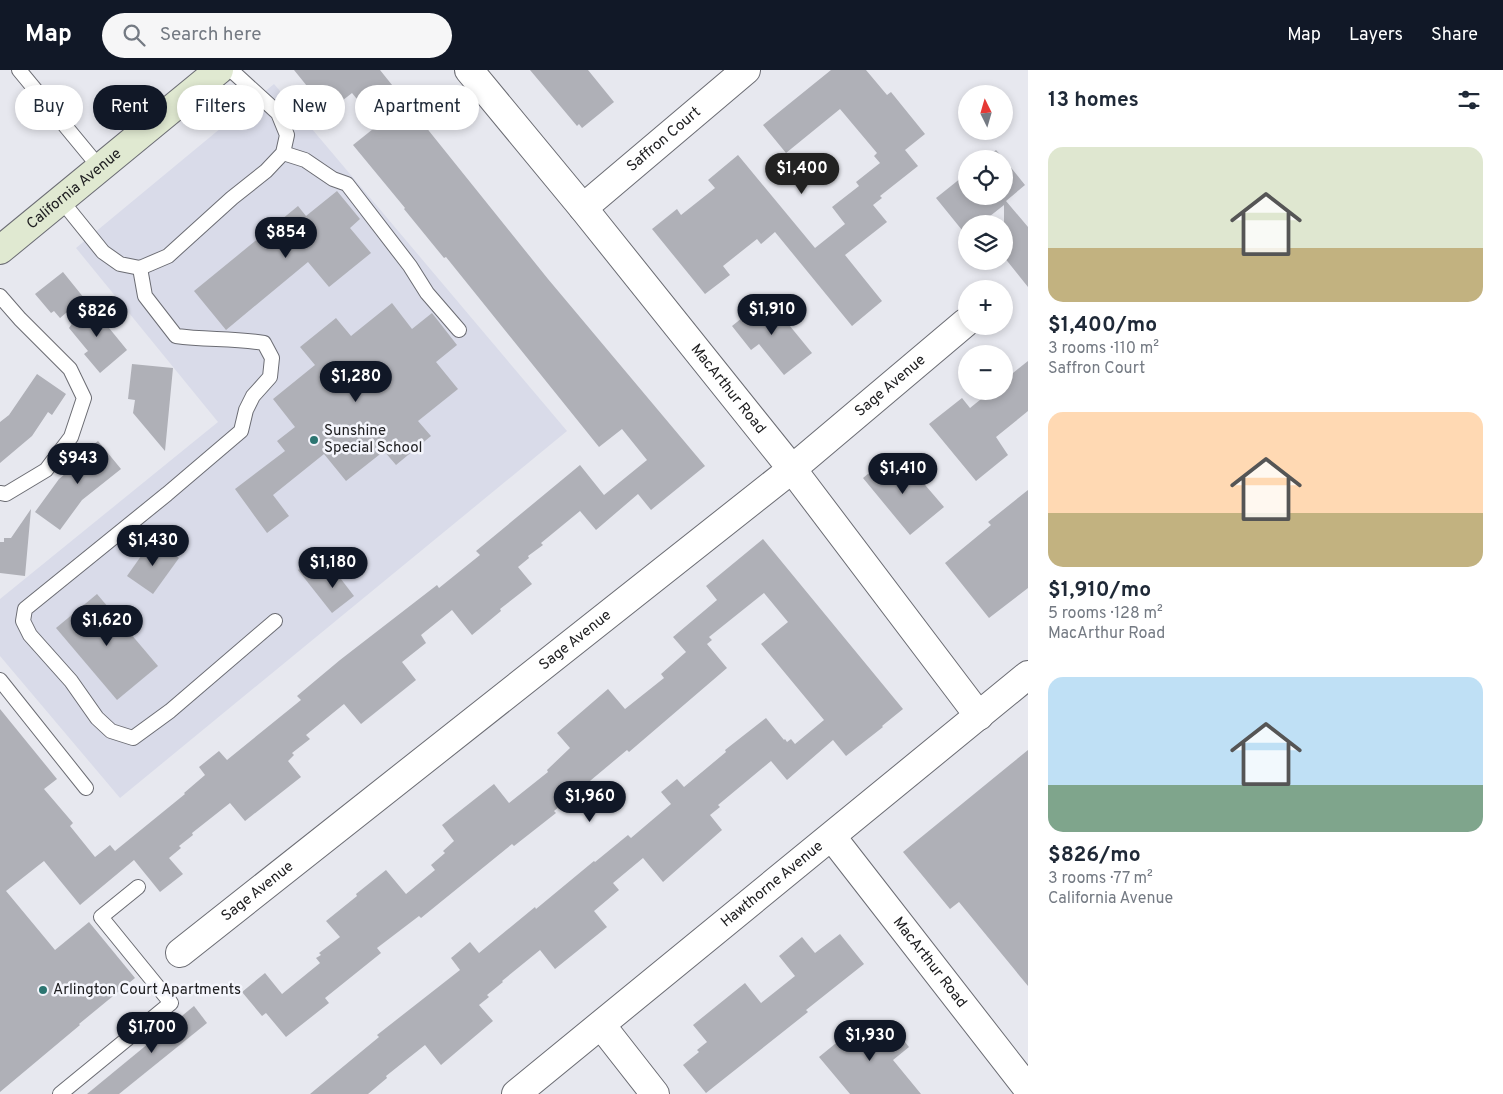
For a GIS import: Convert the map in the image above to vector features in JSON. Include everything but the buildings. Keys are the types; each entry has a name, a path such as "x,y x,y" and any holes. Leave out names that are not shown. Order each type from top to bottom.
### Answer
{"main road":[{"name":"California Avenue","path":"0,250 219,70"}],"street":[{"name":"MacArthur Road","path":"469,70 583,208 792,469 979,716"},
{"name":"Saffron Court","path":"583,208 746,70"},
{"name":"Sage Avenue","path":"180,953 792,469 958,329"},
{"name":"Hawthorne Avenue","path":"516,1094 1028,675"},
{"name":"MacArthur Road","path":"832,837 1028,1088"},
{"path":"601,1024 655,1094"}],"lane":[{"path":"20,70 100,168"},
{"path":"61,200 103,252 120,264 140,268 168,256 232,198 266,171 283,153 287,135 278,113 231,70"},
{"path":"283,153 304,160 346,184 410,266 427,293 458,330"},
{"path":"140,268 145,296 176,336 201,340 244,340 264,344 272,358 270,377 252,396 241,430 168,494 25,609 23,621 30,635 71,681 96,718 111,731 133,738 170,711 275,621"},
{"path":"0,296 70,369 84,398 71,437 46,470 6,494 0,493"},
{"path":"0,680 86,788"},
{"path":"60,1094 171,1003 101,917 138,887"}],"shaded area":[{"path":"275,85 274,130 313,130 567,431 120,798 0,656 0,599 218,422 76,248 218,130 264,130 264,92"}],"place":[{"name":"Sunshine Special School","path":"314,440"},
{"name":"Arlington Court Apartments","path":"43,990"}]}
